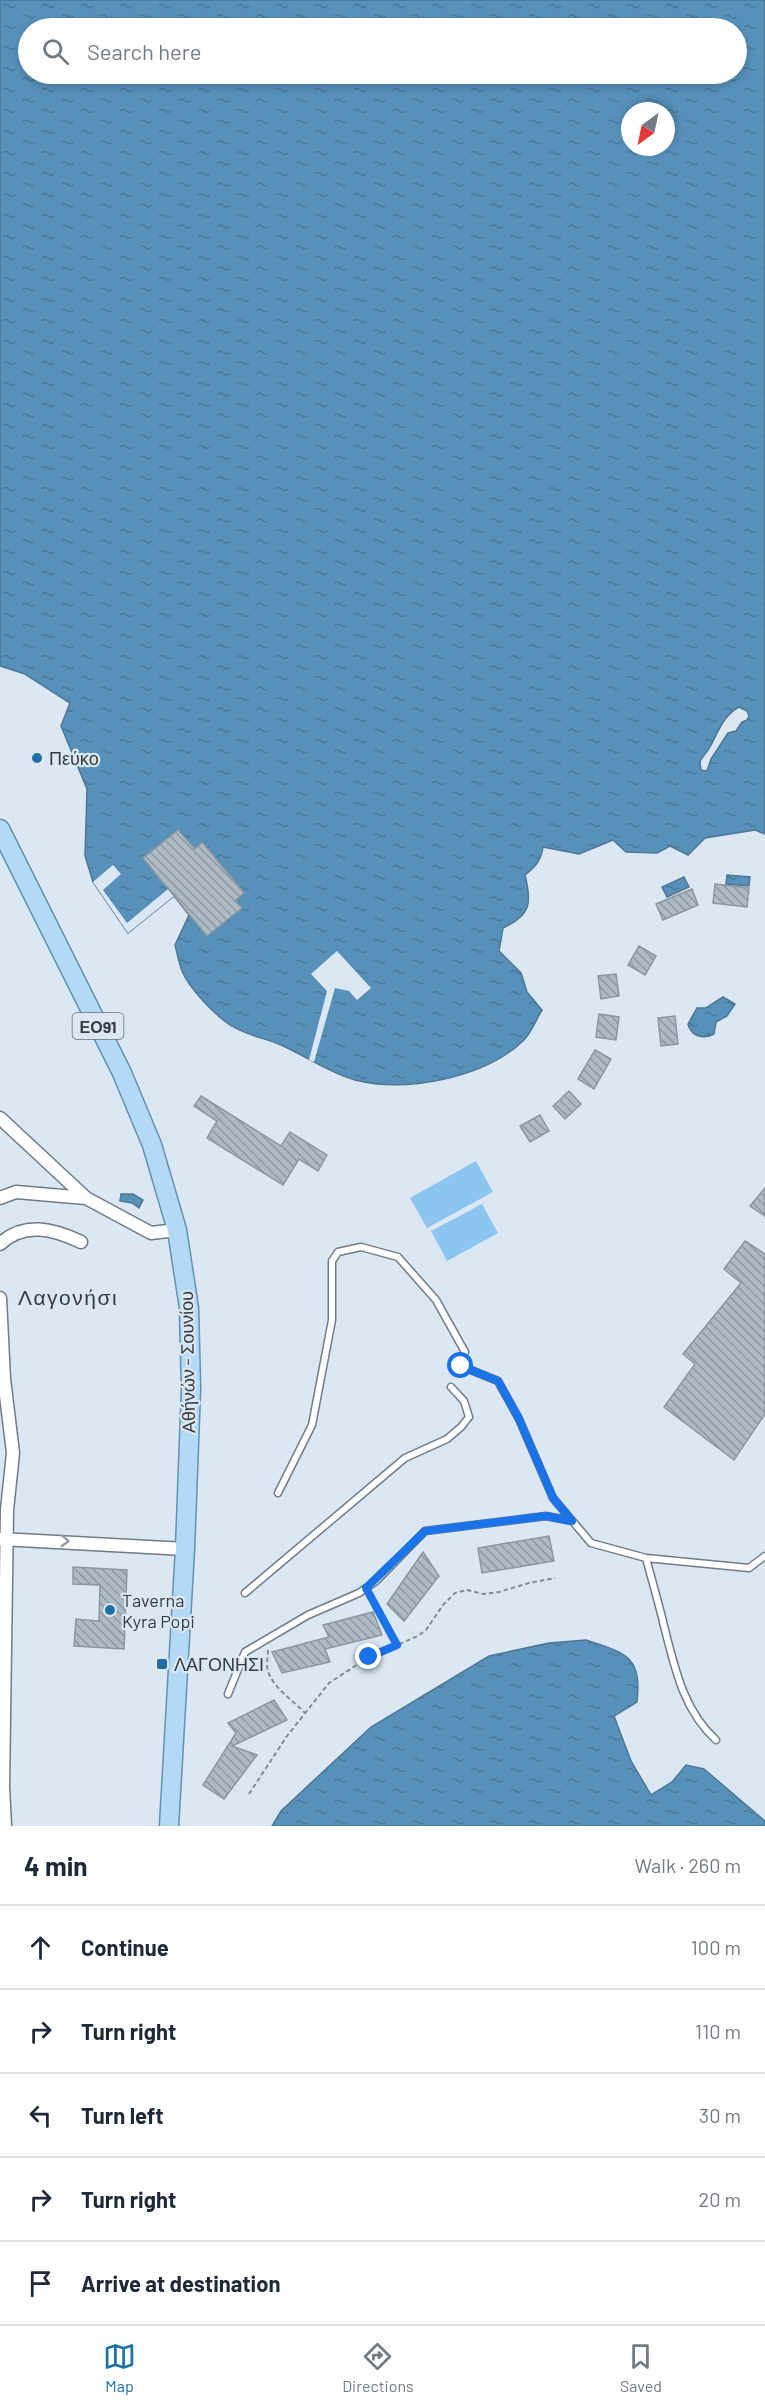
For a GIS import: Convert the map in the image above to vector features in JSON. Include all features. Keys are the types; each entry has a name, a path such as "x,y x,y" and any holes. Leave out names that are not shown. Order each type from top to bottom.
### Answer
{"main road":[{"name":"Αθήνών - Σουνίου","path":"0,829 122,1072 152,1145 177,1230 189,1308 191,1389 185,1549 169,1826"}],"street":[{"path":"0,1118 86,1198 152,1233 177,1230"},
{"path":"0,1198 16,1192 86,1198"},
{"path":"0,1244 6,1238 26,1229 45,1229 81,1242"},
{"path":"0,1298 4,1379 13,1453 3,1539 2,1787 5,1826"},
{"path":"3,1539 185,1549"}],"lane":[{"path":"278,1493 312,1425 332,1320 332,1261 338,1252 361,1247 398,1257 436,1300 465,1352"},
{"path":"461,1366 498,1381 519,1419 553,1498 591,1543 646,1558 749,1568 765,1556"},
{"path":"245,1593 405,1458 447,1439 461,1428 469,1417 464,1401 451,1387"},
{"path":"228,1694 245,1652 308,1615 359,1593 425,1531 546,1516 572,1521"},
{"path":"646,1558 679,1684 689,1706 707,1732 716,1740"}],"path":[{"path":"249,1794 287,1736 329,1683 369,1657 418,1636 426,1630 443,1605 455,1593 467,1590 483,1594 499,1592 555,1578"},
{"path":"366,1588 397,1645"},
{"path":"263,1640 268,1647 269,1674 280,1690 305,1713"}],"shaded area":[{"path":"476,1161 493,1192 427,1228 410,1198"},
{"path":"482,1204 498,1233 447,1261 431,1231"}],"water":[{"path":"0,0 765,0 765,834 755,830 705,838 688,855 670,846 657,853 626,852 613,840 579,854 543,847 537,863 525,875 528,893 527,907 519,918 503,928 499,951 521,973 527,992 542,1010 526,1038 507,1054 466,1073 420,1083 375,1084 336,1073 281,1045 249,1034 224,1021 210,1008 190,985 181,968 175,945 189,915 174,896 128,933 93,882 85,856 87,789 61,726 70,703 25,674 0,666","holes":["739,707 747,711 749,716 747,720 742,722 736,731 728,733 711,759 707,771 701,770 700,761 729,714"]},
{"path":"727,875 750,877 749,886 726,884"},
{"path":"684,877 689,887 667,897 662,887"},
{"path":"723,997 735,1004 727,1016 716,1022 714,1034 706,1037 695,1034 688,1024 697,1008 706,1008"},
{"path":"121,1194 133,1194 143,1200 139,1208 132,1203 120,1201"},
{"path":"586,1640 621,1653 634,1666 638,1687 637,1702 614,1716 631,1761 651,1795 672,1782 686,1765 704,1769 765,1821 765,1826 272,1826 281,1811 371,1727 489,1656 549,1643"}],"pier":[{"path":"113,865 121,874 103,890 127,923 168,889 174,896 128,933 93,882"},
{"path":"337,951 371,988 357,1000 349,991 335,988 314,1062 309,1060 327,991 311,974"}],"building":[{"path":"178,830 195,849 202,842 244,893 235,901 242,908 207,936 143,858"},
{"path":"715,884 749,888 747,907 713,903"},
{"path":"692,889 698,905 663,920 656,904"},
{"path":"639,946 656,956 645,975 628,965"},
{"path":"616,974 619,996 601,999 598,976"},
{"path":"599,1014 619,1017 616,1040 596,1037"},
{"path":"675,1016 678,1044 661,1046 658,1018"},
{"path":"595,1050 611,1059 594,1089 578,1079"},
{"path":"569,1091 581,1104 565,1119 553,1106"},
{"path":"201,1096 281,1146 290,1132 327,1155 318,1171 299,1159 283,1185 207,1138 217,1121 194,1106"},
{"path":"540,1115 549,1131 530,1142 520,1126"},
{"path":"765,1188 765,1216 750,1206"},
{"path":"745,1241 765,1254 765,1414 734,1460 664,1407 695,1364 683,1354 741,1283 724,1269"},
{"path":"549,1536 554,1561 482,1573 478,1548"},
{"path":"423,1552 439,1576 404,1621 387,1604"},
{"path":"73,1567 127,1570 124,1649 74,1646 76,1619 99,1621 100,1585 73,1584"},
{"path":"373,1612 382,1635 325,1649 330,1662 282,1673 272,1652 329,1637 323,1625"},
{"path":"274,1700 287,1720 232,1746 257,1755 224,1799 203,1785 236,1733 228,1723"}],"place":[{"name":"Πεύκο","path":"37,758"},
{"name":"Taverna Kyra Popi","path":"110,1610"},
{"name":"ΛΑΓΟΝΗΣΙ","path":"162,1664"}],"district":[{"name":"Λαγονήσι","path":"68,1296"}],"route":[{"path":"369,1657 397,1645 366,1588 376,1581 425,1531 546,1516 572,1521 553,1498 519,1419 498,1381 461,1366"}]}
